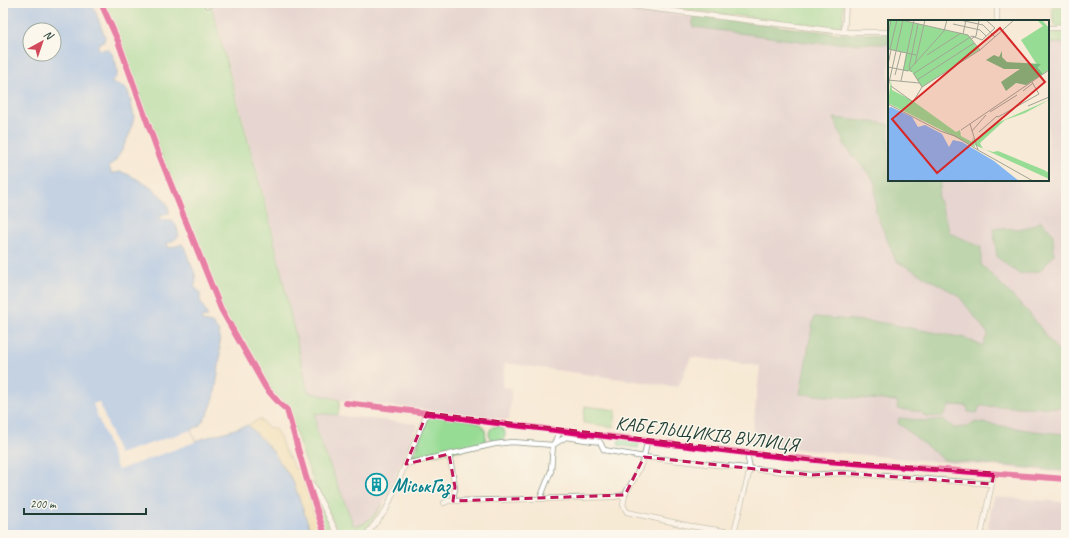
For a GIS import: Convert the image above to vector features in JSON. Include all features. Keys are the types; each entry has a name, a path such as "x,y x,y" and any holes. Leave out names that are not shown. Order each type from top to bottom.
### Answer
{"street":[{"path":"101,3 118,40 158,152 221,309 266,388 287,410 324,535"},
{"path":"207,4 215,3"},
{"path":"607,3 844,32 888,32"},
{"path":"844,32 846,3"},
{"path":"997,3 997,20"},
{"path":"1049,28 1066,28"},
{"name":"КАБЕЛЬЩИКІВ ВУЛИЦЯ","path":"346,403 747,453 826,461 1066,479"},
{"path":"366,535 386,510 427,413"},
{"path":"540,499 551,471 553,445 561,430"},
{"name":"КАБЕЛЬЩИКІВ ВУЛИЦЯ","path":"406,464 495,444 512,442 553,445 566,437 600,442 604,450 644,457 750,469 812,475 842,473 992,484"},
{"path":"647,441 644,457 636,476 625,495 623,505 627,512 690,526 752,535"},
{"path":"734,532 750,469 747,453"},
{"path":"449,454 455,487 453,501"},
{"path":"982,534 994,473"},
{"path":"306,476 313,486 338,535"},
{"path":"444,503 450,500 614,497 625,495"}],"highlighted area":[{"path":"427,413 826,461 994,473 992,484 842,473 812,475 644,457 625,495 453,501 455,487 449,454 406,464"}],"shaded area":[{"path":"218,3 594,3 693,16 693,26 815,43 888,44 888,181 1049,181 1049,43 1066,43 1066,473 751,445 760,366 691,357 678,387 505,363 502,387 512,388 509,420 341,400 308,392 270,217 212,5"},
{"path":"315,413 418,424 383,504 372,517 363,524 354,526 318,433"},
{"path":"994,497 1063,502 1066,507 1066,535 986,535"}],"green space":[{"path":"103,3 206,3 211,5 269,218 308,392 340,400 338,415 315,413 317,433 354,526 363,524 372,517 383,504 363,535 340,535 315,486 288,408 267,387 222,308 160,152 119,39"},
{"path":"630,3 844,3 842,28"},
{"path":"1066,6 1066,26 1054,26 1052,7"},
{"path":"693,16 844,34 888,33 888,44 815,43 693,27"},
{"path":"1049,29 1066,29 1066,43 1049,43"},
{"path":"834,118 888,124 888,181 942,181 938,197 950,233 981,247 981,264 1030,314 1066,362 1066,408 980,406 977,413 968,412 967,406 950,405 944,416 926,417 921,412 898,409 897,401 800,394 814,317 878,322 965,338 982,346 988,334 958,295 896,261 876,213 875,181 845,146"},
{"path":"1041,221 1053,234 1054,255 1040,271 1019,274 997,257 993,228 1025,229"},
{"path":"585,406 616,410 614,427 583,423"},
{"path":"430,416 477,422 481,424 484,428 486,437 484,445 410,460 419,443 418,440 426,419"},
{"path":"899,418 925,421 943,419 954,428 965,427 976,422 1034,431 1066,434 1066,471 944,460 898,423"},
{"path":"497,426 504,431 505,434 500,441 497,442 490,437 489,434 494,427"},
{"path":"619,440 639,442 638,448 618,445"},
{"path":"316,496 336,535 326,535 314,497"}],"sand":[{"path":"260,419 267,427 275,429 295,469 300,467 321,535 312,535 293,481 271,449 248,425"}],"water":[{"path":"3,3 77,3 87,4 94,8 105,37 104,41 98,44 98,47 101,50 108,49 112,54 116,64 117,75 111,82 120,85 128,91 134,117 130,133 122,150 115,161 109,166 112,174 121,172 133,177 147,185 164,200 168,206 169,213 159,217 160,220 174,222 179,236 167,244 169,248 182,244 184,247 195,274 196,280 194,287 200,292 200,300 208,317 201,318 202,321 212,323 219,332 220,356 214,398 208,414 199,426 191,430 195,441 248,425 271,449 293,481 312,535 3,535"}],"pier":[{"path":"99,402 119,454 191,430 195,442 118,470 93,404"}],"cycle path":[{"path":"101,3 118,41 158,152 221,309 266,388 287,410 306,477 325,535"},
{"path":"346,403 747,453 826,461 1066,479"}],"place":[{"name":"МіськГаз","path":"377,485"}]}
